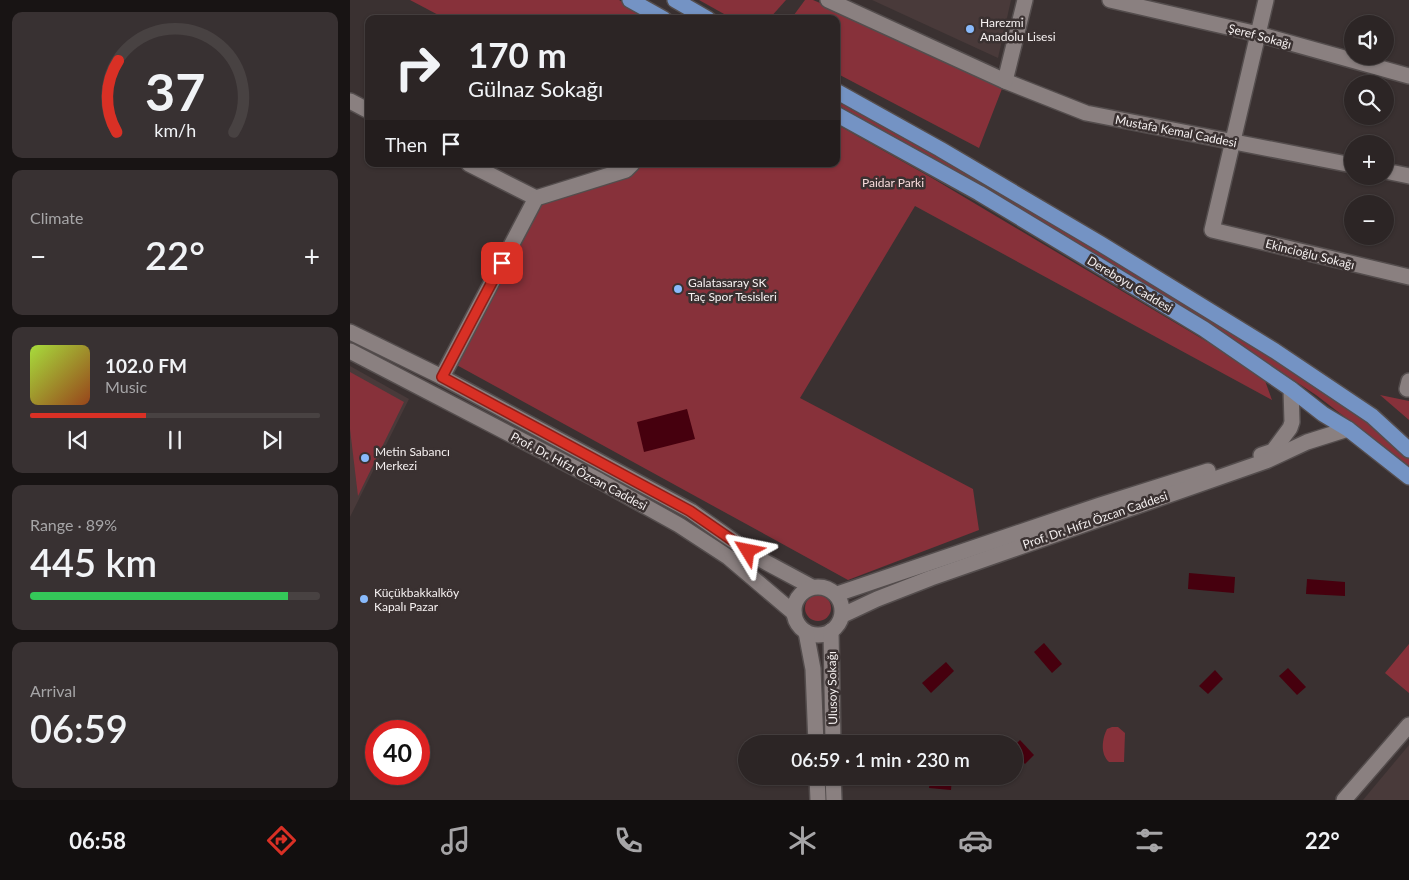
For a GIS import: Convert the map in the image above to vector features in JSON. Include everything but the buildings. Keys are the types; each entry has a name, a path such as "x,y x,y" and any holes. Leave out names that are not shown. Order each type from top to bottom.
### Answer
{"main road":[{"path":"630,0 657,15"},
{"path":"675,0 701,15"},
{"name":"Dereboyu Caddesi","path":"840,93 940,149 1101,244 1275,351 1372,416 1409,450"},
{"name":"Dereboyu Caddesi","path":"840,116 979,193 1204,328 1291,389 1323,414 1348,429 1409,477"}],"street":[{"name":"Mustafa Kemal Caddesi","path":"828,0 1005,81 1086,113 1344,163"},
{"path":"1005,81 1025,0"},
{"name":"Şeref Sokağı","path":"1110,0 1258,34 1409,76"},
{"path":"1233,142 1266,0"},
{"path":"350,101 365,109"},
{"name":"Ekincioğlu Sokağı","path":"1233,142 1212,230 1409,277"},
{"path":"476,167 536,198 626,170 629,167"},
{"path":"1394,173 1409,176"},
{"path":"432,393 536,198"},
{"name":"Prof. Dr. Hıfzı Özcan Caddesi","path":"350,332 442,377 690,511 758,558 812,587 824,587 837,594 1100,505 1272,451 1290,428 1292,422 1291,389"},
{"name":"Prof. Dr. Hıfzı Özcan Caddesi","path":"350,351 600,481 679,525 728,557 794,613 798,626 806,632"},
{"path":"1409,381 1407,389 1409,390"},
{"name":"Prof. Dr. Hıfzı Özcan Caddesi","path":"831,631 840,622 843,615 876,599 931,578 1266,462 1307,442 1348,429"},
{"path":"794,613 797,599 802,593 812,587"},
{"path":"837,594 841,600 843,615"},
{"path":"806,632 821,635 831,631"},
{"name":"Ulusoy Sokağı","path":"831,631 833,735"},
{"name":"Ulusoy Sokağı","path":"806,632 813,669 816,735"},
{"path":"1344,800 1409,725"},
{"path":"817,785 818,800"},
{"path":"833,785 834,800"}],"shaded area":[{"name":"Harezmi Anadolu Lisesi","path":"872,0 1011,0 998,58"},
{"name":"Metin Sabancı Merkezi","path":"350,366 409,399 350,517"},
{"path":"687,409 695,439 644,452 637,422"},
{"path":"1189,573 1235,577 1234,593 1188,589"},
{"path":"1307,579 1345,582 1345,596 1306,594"},
{"path":"1044,643 1062,664 1052,673 1034,652"},
{"path":"946,662 954,671 931,693 922,683"},
{"path":"1288,668 1306,687 1297,695 1279,676"},
{"path":"1215,670 1223,679 1208,694 1199,686"},
{"path":"1023,743 1034,755 1025,764 1023,762"},
{"path":"1409,745 1409,800 1363,800"},
{"path":"930,785 951,785 951,790 929,788"}],"green space":[{"path":"410,0 619,0 645,15 438,15"},
{"path":"699,0 786,0 773,15 726,15"},
{"path":"805,0 813,0 1005,81 979,148 840,75 840,15 794,15"},
{"path":"840,102 1104,254 1270,357 1372,425 1409,457 1409,466 1316,395 1071,241 840,110"},
{"name":"Galatasaray SK Taç Spor Tesisleri","path":"840,126 932,178 1263,375 1272,400 915,206 800,398 973,489 979,530 848,580 453,363 536,204 629,167 840,167"},
{"name":"Metin Sabancı Merkezi","path":"350,372 404,402 358,496 350,429"},
{"path":"1380,395 1409,401 1409,420"},
{"path":"818,595 827,599 831,608 827,617 818,621 809,617 805,608 809,599"},
{"path":"1409,644 1409,693 1385,673"},
{"path":"1118,727 1125,733 1124,762 1109,762 1104,755 1104,737 1107,729"}],"place":[{"name":"Harezmi Anadolu Lisesi","path":"970,29"},
{"name":"Galatasaray SK Taç Spor Tesisleri","path":"678,289"},
{"name":"Metin Sabancı Merkezi","path":"365,458"},
{"name":"Küçükbakkalköy Kapalı Pazar","path":"364,599"}],"route":[{"path":"502,263 442,377 690,511 748,551"}],"park label":[{"name":"Paidar Parki","path":"893,182"}]}
